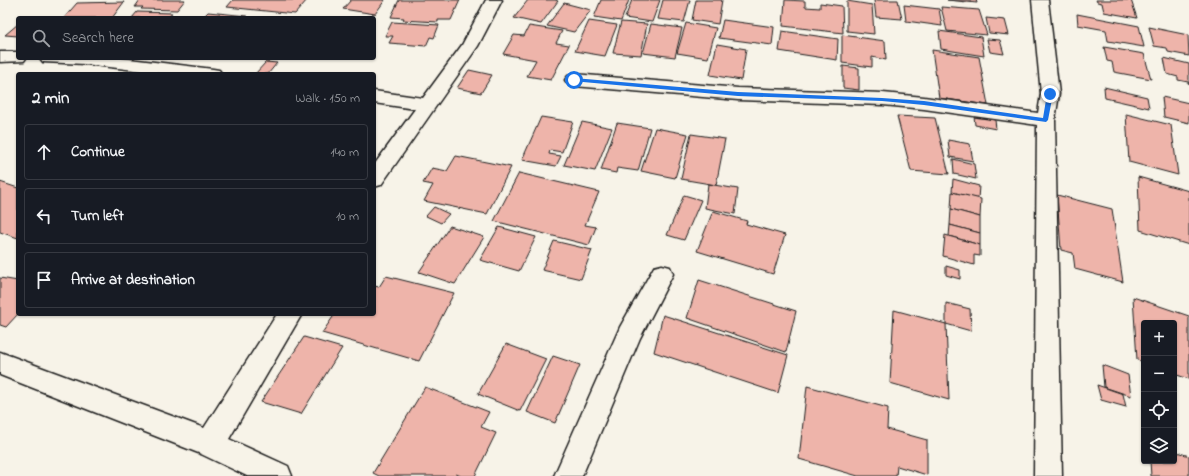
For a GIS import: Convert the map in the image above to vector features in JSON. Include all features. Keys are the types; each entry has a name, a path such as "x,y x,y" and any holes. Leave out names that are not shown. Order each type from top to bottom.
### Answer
{"street":[{"path":"376,177 470,46 494,0"},
{"path":"1040,0 1050,94 1046,120 1048,476"},
{"path":"0,57 16,57"},
{"path":"94,60 196,72"},
{"path":"574,80 738,94 882,99 924,103 1046,120"},
{"path":"376,98 427,105"},
{"path":"568,476 629,335 662,274"},
{"path":"210,444 289,316"},
{"path":"0,363 210,444 278,476"}],"building":[{"path":"140,0 185,0 177,10 141,9 143,7 135,7"},
{"path":"233,0 307,0 295,14 227,7"},
{"path":"351,0 385,0 375,14 343,9"},
{"path":"399,0 460,0 451,20 438,20 438,22 403,20 404,18 391,17"},
{"path":"528,0 558,1 541,24 514,18"},
{"path":"601,0 629,0 621,21 594,17"},
{"path":"632,0 660,0 652,22 625,18"},
{"path":"663,0 690,0 684,22 658,19"},
{"path":"696,0 722,0 718,24 692,20"},
{"path":"785,0 805,1 805,7 820,8 820,3 842,6 843,33 783,26"},
{"path":"874,0 898,0 902,19 876,17"},
{"path":"947,0 976,0 977,3"},
{"path":"1096,0 1131,0 1137,18 1104,12 1102,3 1097,2"},
{"path":"847,1 872,5 874,34 847,31"},
{"path":"124,2 114,16 66,16 77,3"},
{"path":"564,3 591,10 574,32 547,26"},
{"path":"904,5 939,9 942,26 906,21"},
{"path":"941,7 979,10 987,35 947,31"},
{"path":"137,12 172,13 170,16 134,16"},
{"path":"208,12 247,16 204,16"},
{"path":"1077,14 1139,26 1144,47 1108,41 1106,30 1078,25"},
{"path":"986,18 1005,20 1009,35 989,33"},
{"path":"723,20 774,27 772,45 719,38"},
{"path":"589,21 617,25 605,56 575,51"},
{"path":"392,22 439,25 434,38 430,37 426,46 389,43 393,36 385,36"},
{"path":"621,22 647,24 641,55 613,53"},
{"path":"686,23 716,28 708,58 677,53"},
{"path":"651,24 682,28 675,57 643,53"},
{"path":"16,26 16,36 5,35"},
{"path":"529,26 562,31 556,43 569,45 551,80 527,76 536,60 503,54 514,35 524,36"},
{"path":"1149,27 1188,35 1189,56 1168,52 1167,48 1154,46"},
{"path":"782,31 838,39 837,60 779,51"},
{"path":"939,31 981,37 984,56 941,49"},
{"path":"842,35 885,41 886,60 872,57 872,67 842,63"},
{"path":"987,39 1000,40 1004,54 990,52"},
{"path":"717,44 746,49 741,80 710,75"},
{"path":"1104,47 1144,54 1151,79 1114,72 1112,62 1107,61"},
{"path":"932,50 979,57 988,105 939,98"},
{"path":"1164,58 1189,64 1189,84 1188,82 1178,80 1178,77 1167,74"},
{"path":"266,62 277,63 270,72 257,72"},
{"path":"843,66 859,68 859,90 843,88"},
{"path":"469,70 492,75 481,93 457,88"},
{"path":"1104,87 1147,97 1149,108 1105,98"},
{"path":"1162,97 1189,103 1189,123 1164,117"},
{"path":"1126,114 1171,125 1178,175 1129,162"},
{"path":"897,116 935,118 949,174 911,171"},
{"path":"974,116 995,120 996,129 975,125"},
{"path":"541,117 573,122 562,152 550,150 549,154 561,156 556,166 522,160"},
{"path":"582,122 612,128 595,171 564,165"},
{"path":"617,123 650,128 638,171 617,168 616,173 601,170"},
{"path":"655,128 688,134 675,178 641,171"},
{"path":"691,134 725,139 716,185 681,179"},
{"path":"948,140 970,144 973,161 950,157"},
{"path":"456,156 511,167 487,214 424,201 433,185 423,183 432,168 447,171"},
{"path":"953,159 974,164 976,179 954,174"},
{"path":"519,173 599,192 585,225 596,227 589,245 494,221"},
{"path":"1138,177 1189,191 1189,245 1140,230"},
{"path":"953,179 979,186 978,199 952,192"},
{"path":"0,182 16,187 16,237 0,232"},
{"path":"708,184 738,189 735,214 705,208"},
{"path":"952,192 981,199 980,217 951,209"},
{"path":"684,195 701,200 684,240 667,235"},
{"path":"1057,195 1112,209 1123,282 1075,269 1073,253 1061,250"},
{"path":"434,207 449,214 441,223 426,216"},
{"path":"951,209 980,217 980,233 950,225"},
{"path":"713,211 747,221 746,224 785,235 773,274 697,251"},
{"path":"950,225 980,233 980,245 949,236"},
{"path":"450,226 484,237 455,284 419,272"},
{"path":"499,227 536,237 519,271 480,260"},
{"path":"945,235 980,245 980,256 974,255 974,265 943,256"},
{"path":"554,241 592,250 581,279 542,270"},
{"path":"946,266 960,270 960,279 946,275"},
{"path":"386,276 454,293 419,361 322,333 334,316 376,316 376,286 379,287"},
{"path":"0,278 16,281 16,316 6,327 0,325"},
{"path":"699,280 796,311 786,352 687,318"},
{"path":"1133,297 1189,316 1189,379 1177,375 1177,320 1141,320 1141,361 1137,360"},
{"path":"946,303 970,309 971,331 946,324"},
{"path":"894,310 946,324 949,400 890,383"},
{"path":"663,315 788,355 778,393 654,352"},
{"path":"304,337 342,348 301,414 261,402"},
{"path":"506,344 546,359 520,411 478,394"},
{"path":"553,356 580,365 555,423 527,412"},
{"path":"1102,365 1128,375 1131,396 1104,387"},
{"path":"1097,385 1123,394 1126,407 1101,400"},
{"path":"807,386 888,408 887,429 927,440 927,475 897,466 896,476 858,476 799,459"},
{"path":"425,387 489,412 481,427 496,433 475,476 461,476 456,474 456,476 379,476 373,473"},
{"path":"1177,452 1189,456 1189,476 1151,476 1150,464 1177,464"}],"route":[{"path":"574,80 738,94 882,99 924,103 1046,120 1050,94"}]}
